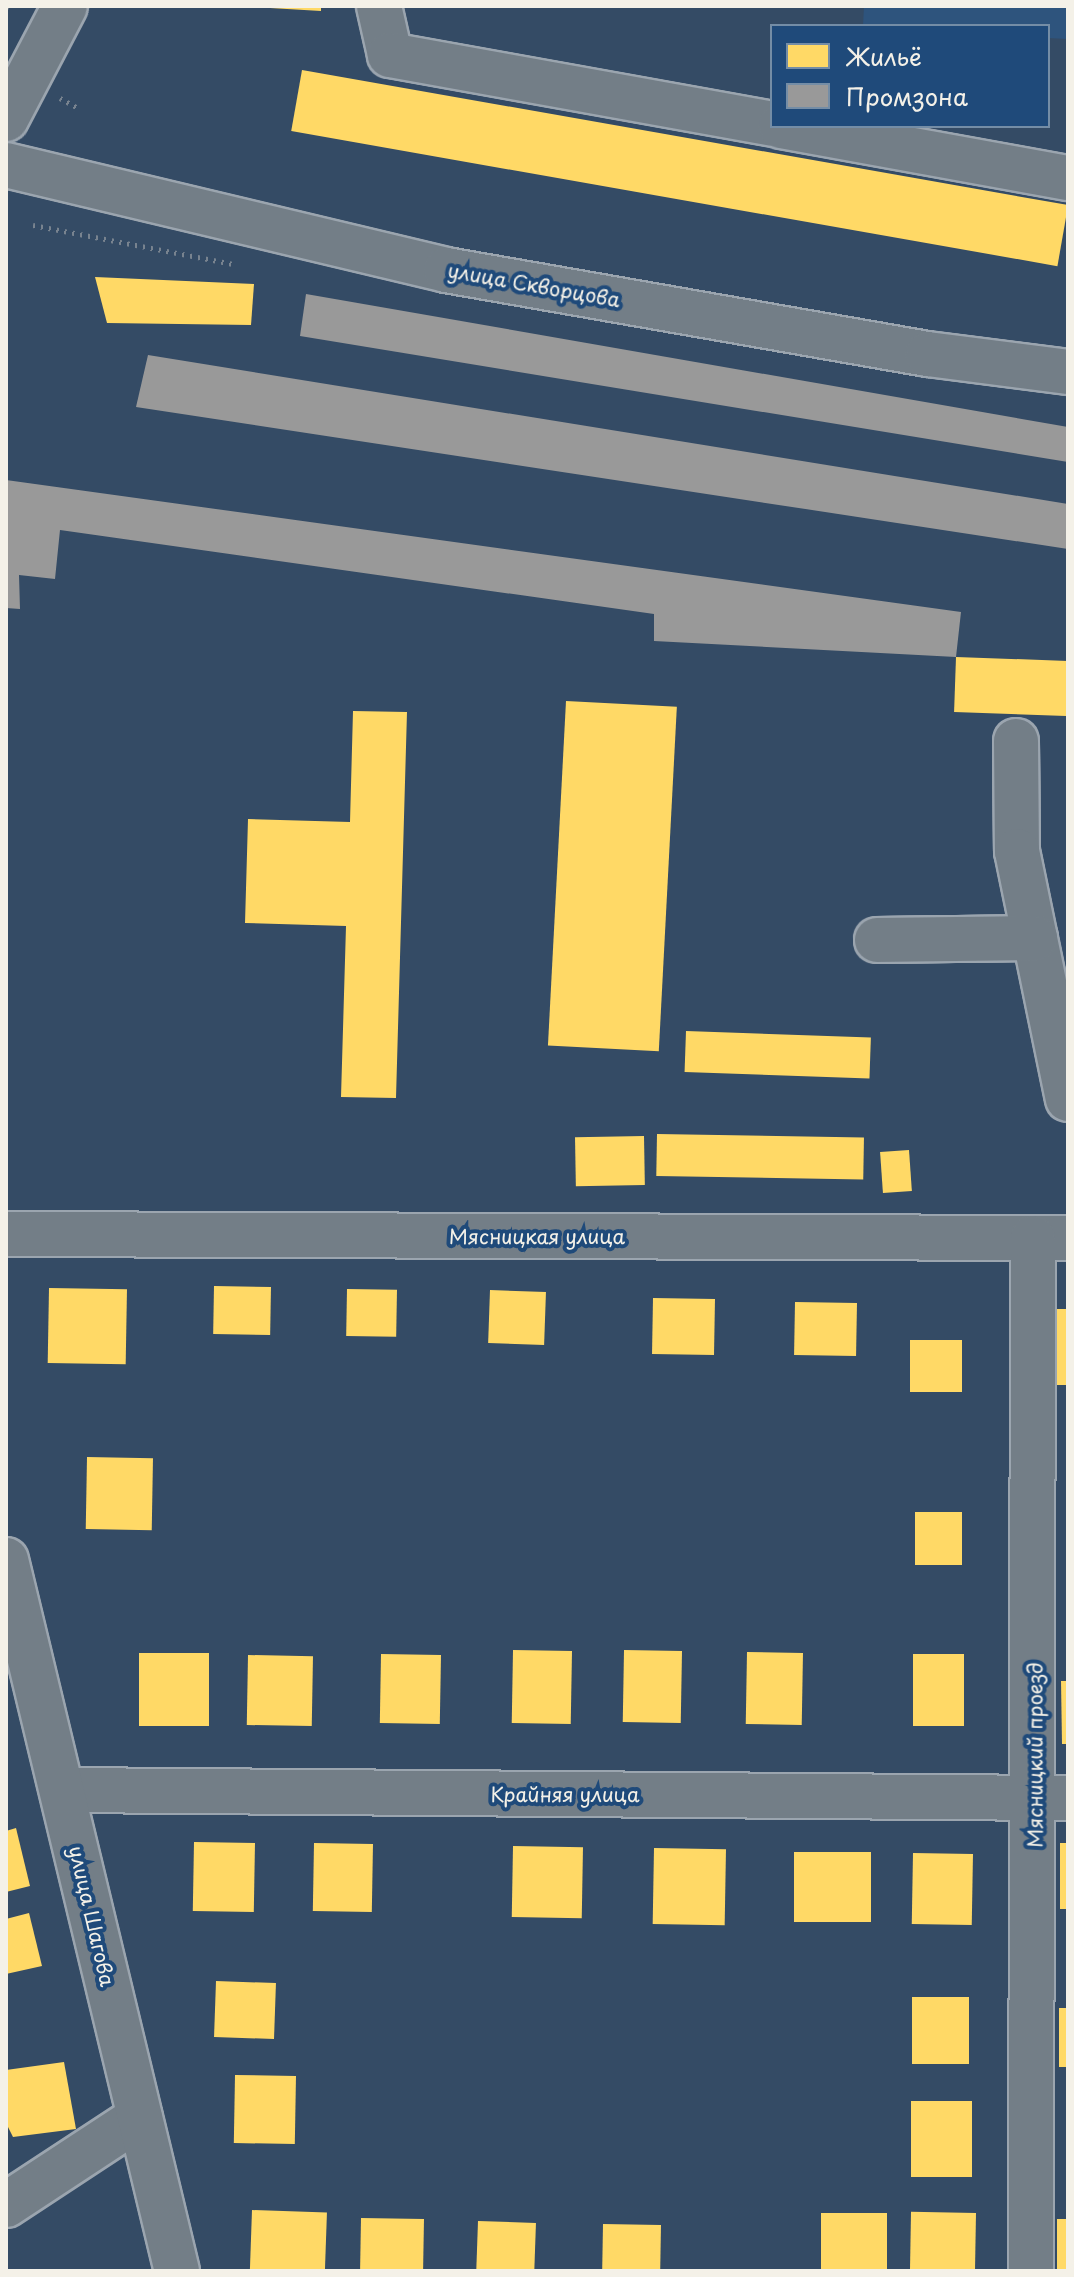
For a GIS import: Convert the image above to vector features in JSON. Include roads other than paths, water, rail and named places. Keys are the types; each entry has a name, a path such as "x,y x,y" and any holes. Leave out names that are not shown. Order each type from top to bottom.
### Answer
{"street":[{"path":"6,119 65,6"},
{"path":"379,6 390,55 770,124"},
{"path":"792,128 1068,178"},
{"name":"улица Скворцова","path":"6,165 446,270 928,354 1068,372"},
{"path":"1016,741 1017,851 1068,1099"},
{"path":"877,940 1035,938"},
{"name":"Мясницкая улица","path":"6,1234 1051,1238"},
{"name":"Мясницкий проезд","path":"1031,2271 1052,1798 1051,1238"},
{"name":"улица Шагова","path":"6,1560 177,2271"},
{"name":"Крайняя улица","path":"62,1790 1052,1798"},
{"path":"6,2205 140,2117"}]}
